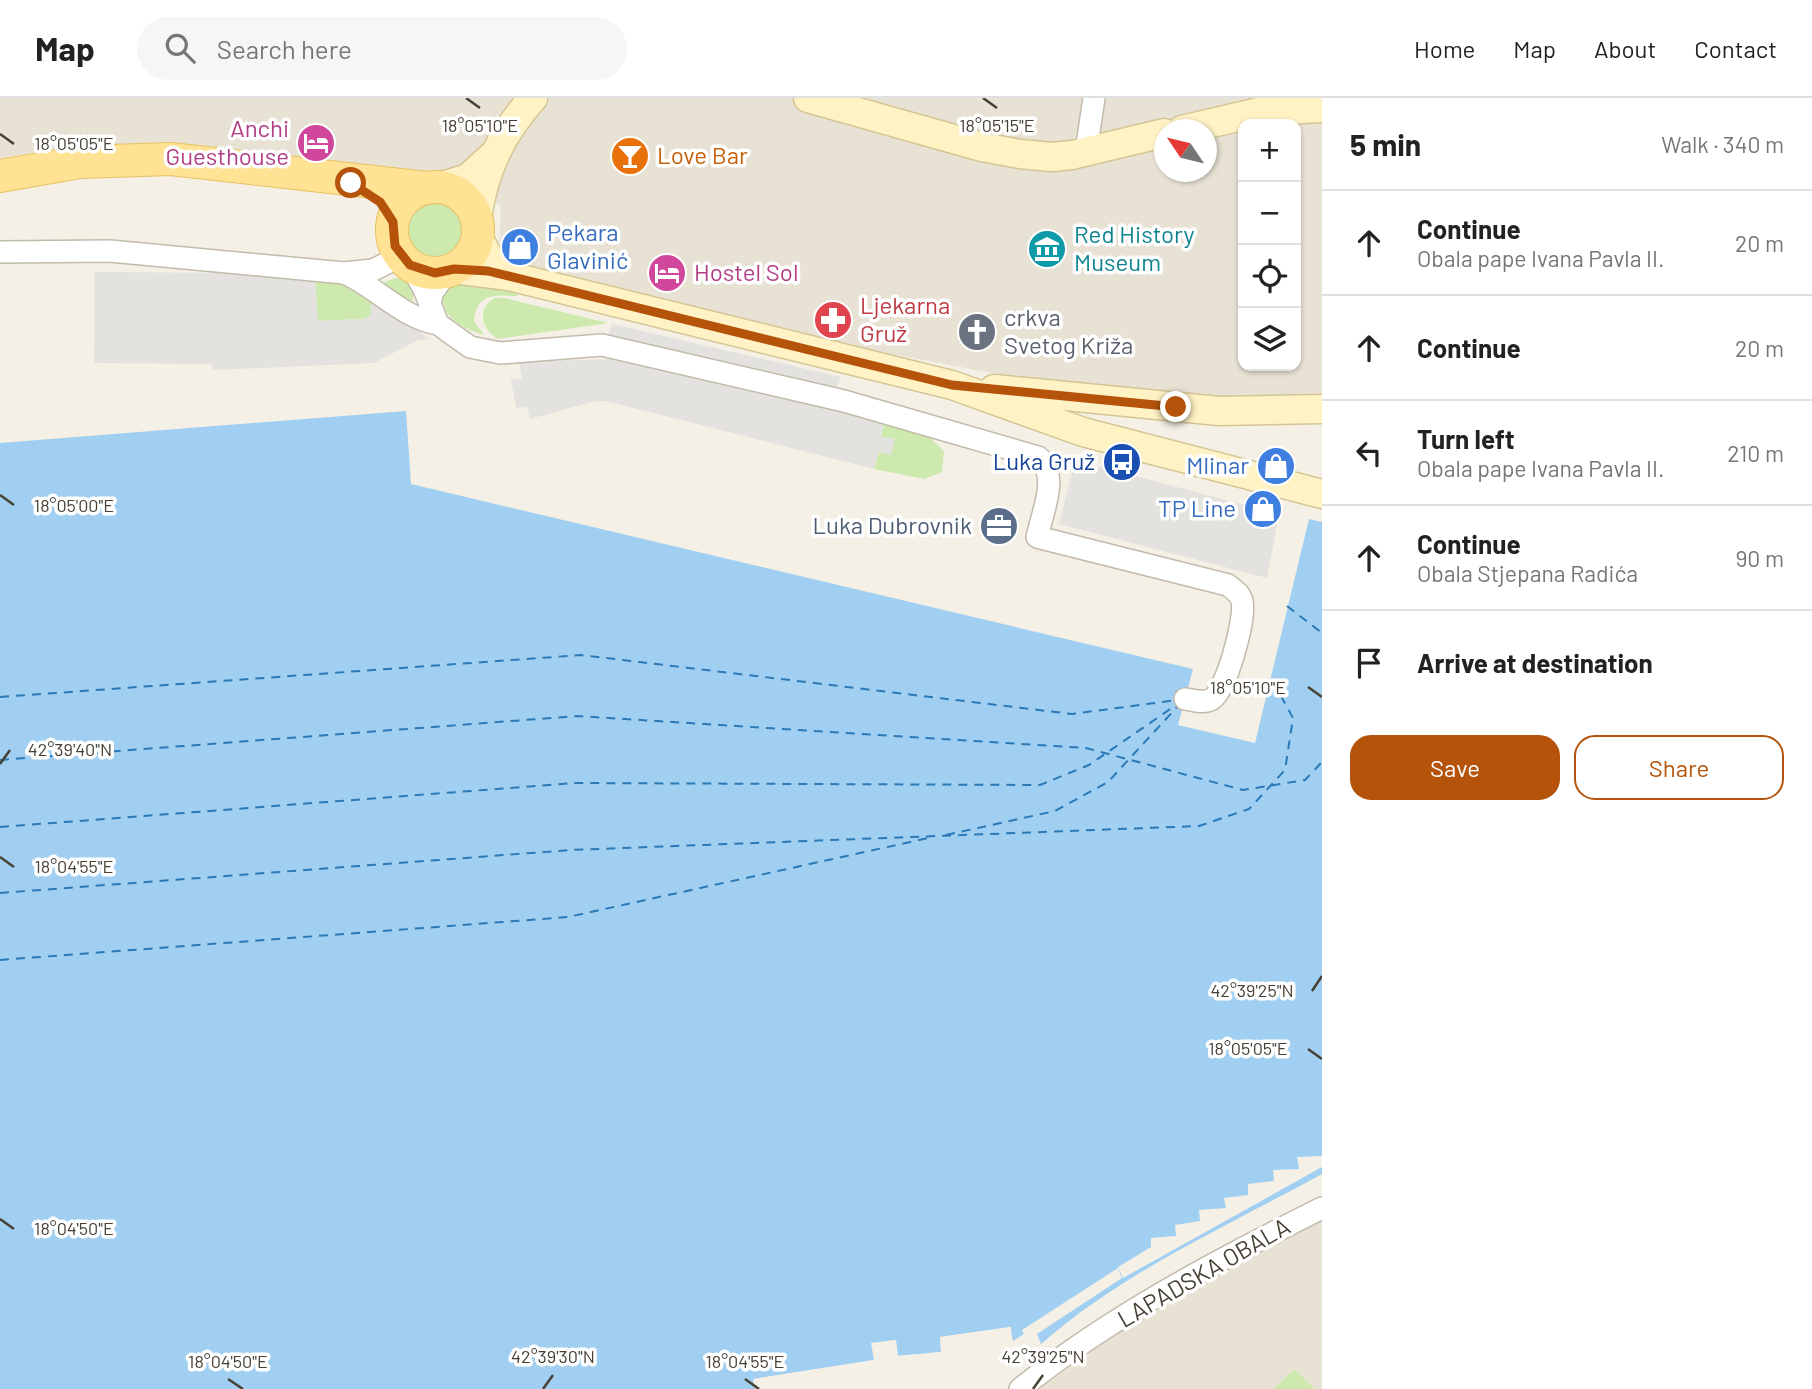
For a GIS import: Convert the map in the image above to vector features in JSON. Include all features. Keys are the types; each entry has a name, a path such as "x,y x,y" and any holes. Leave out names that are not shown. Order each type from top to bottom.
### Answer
{"main road":[{"path":"533,98 492,155 468,178 433,187 404,200 393,222 392,234 405,261 435,273 451,270 509,276 952,385 1083,432 1322,494"},
{"path":"808,98 859,106 982,147 1020,154 1052,157 1154,136"},
{"path":"1217,122 1263,111 1322,108"},
{"path":"451,270 465,261 478,228 481,191 492,155"},
{"path":"0,176 80,162 148,159 216,162 433,187 463,196 489,258 509,276"},
{"path":"335,176 380,202 393,222"},
{"path":"952,385 1219,411 1322,409"},
{"path":"1166,455 1168,419 1176,407"}],"street":[{"path":"1086,151 1094,98"},
{"path":"0,251 110,251 344,273 373,270 405,261 434,315 458,341 484,351 602,345 836,399 1038,457 1045,463 1050,475 1037,537 1228,585 1237,592 1242,602 1241,617 1222,688 1213,698 1203,702 1185,699"},
{"path":"434,315 432,293 451,270"},
{"path":"344,273 374,288 411,316 434,315"},
{"name":"LAPADSKA OBALA","path":"1020,1389 1050,1365 1152,1299 1322,1208"}],"shaded area":[{"path":"0,98 1322,98 1322,417 1029,380 835,343 543,275 499,254 501,205 411,170 193,149 60,148 0,158"},
{"path":"95,272 315,276 318,321 364,319 371,315 371,301 430,339 418,340 374,363 213,370 212,365 208,364 94,363"},
{"path":"612,324 841,377 835,391 608,336"},
{"path":"610,359 884,420 881,437 895,439 891,455 879,452 874,469 606,401 592,402 530,419 527,407 516,408 511,380 522,378 519,362"},
{"path":"1075,460 1279,514 1267,578 1059,524"},
{"path":"1322,1221 1322,1389 1315,1389 1294,1369 1274,1389 1039,1389 1113,1336 1252,1255"}],"green space":[{"path":"435,202 450,207 458,215 463,230 458,245 450,253 435,258 420,253 412,245 407,230 412,215 420,207"},
{"path":"315,276 344,285 365,296 371,301 371,315 364,319 317,321"},
{"path":"396,278 405,280 413,288 413,301 386,289 385,282"},
{"path":"449,281 520,289 517,296 494,296 479,306 474,321 484,335 460,325 445,308 443,290"},
{"path":"494,298 504,298 608,323 497,339 488,330 483,319 485,308"},
{"path":"884,420 927,435 944,451 942,472 924,479 874,469 879,452 894,439 881,437"},
{"path":"1294,1369 1315,1389 1274,1389"}],"water":[{"path":"406,411 411,484 1193,669 1178,725 1255,743 1309,519 1322,522 1322,1174 1141,1272 1106,1294 1041,1344 1037,1334 1122,1278 1118,1268 1022,1330 1024,1334 1013,1341 1010,1327 940,1337 941,1352 897,1356 896,1340 872,1343 874,1360 754,1379 755,1389 0,1389 0,443"}],"pier":[{"path":"1322,1156 1322,1167 1123,1278 1118,1267 1151,1247 1151,1238 1176,1236 1175,1225 1200,1221 1199,1210 1226,1208 1224,1198 1248,1195 1248,1184 1274,1181 1273,1170 1299,1169 1297,1157"},
{"path":"1011,1327 1012,1344 1008,1331 943,1340 943,1355 897,1360 894,1357 893,1344 875,1346 875,1364 757,1382 758,1389 755,1389 753,1379 874,1360 871,1343 896,1340 898,1356 941,1352 940,1337"}],"ferry route":[{"path":"1287,606 1322,633"},
{"path":"0,697 581,655 1072,714 1177,700"},
{"path":"0,893 571,850 1199,826 1249,809 1285,770 1293,718 1270,676"},
{"path":"0,827 575,783 1040,785 1089,765 1176,705"},
{"path":"946,835 1055,811 1108,782 1177,707"},
{"path":"0,760 577,716 1086,748 1243,790 1305,780 1322,762"},
{"path":"0,960 568,917 933,837"}],"place":[{"name":"Anchi Guesthouse","path":"316,143"},
{"name":"Love Bar","path":"630,156"},
{"name":"Pekara Glavinić","path":"520,247"},
{"name":"Red History Museum","path":"1047,249"},
{"name":"Hostel Sol","path":"667,273"},
{"name":"Ljekarna Gruž","path":"833,320"},
{"name":"crkva Svetog Križa","path":"977,332"},
{"name":"Luka Gruž","path":"1122,462"},
{"name":"Mlinar","path":"1276,466"},
{"name":"TP Line","path":"1263,509"},
{"name":"Luka Dubrovnik","path":"999,526"}],"route":[{"path":"351,183 380,202 393,222 392,234 401,256 422,271 488,271 952,385 1176,407"}]}
